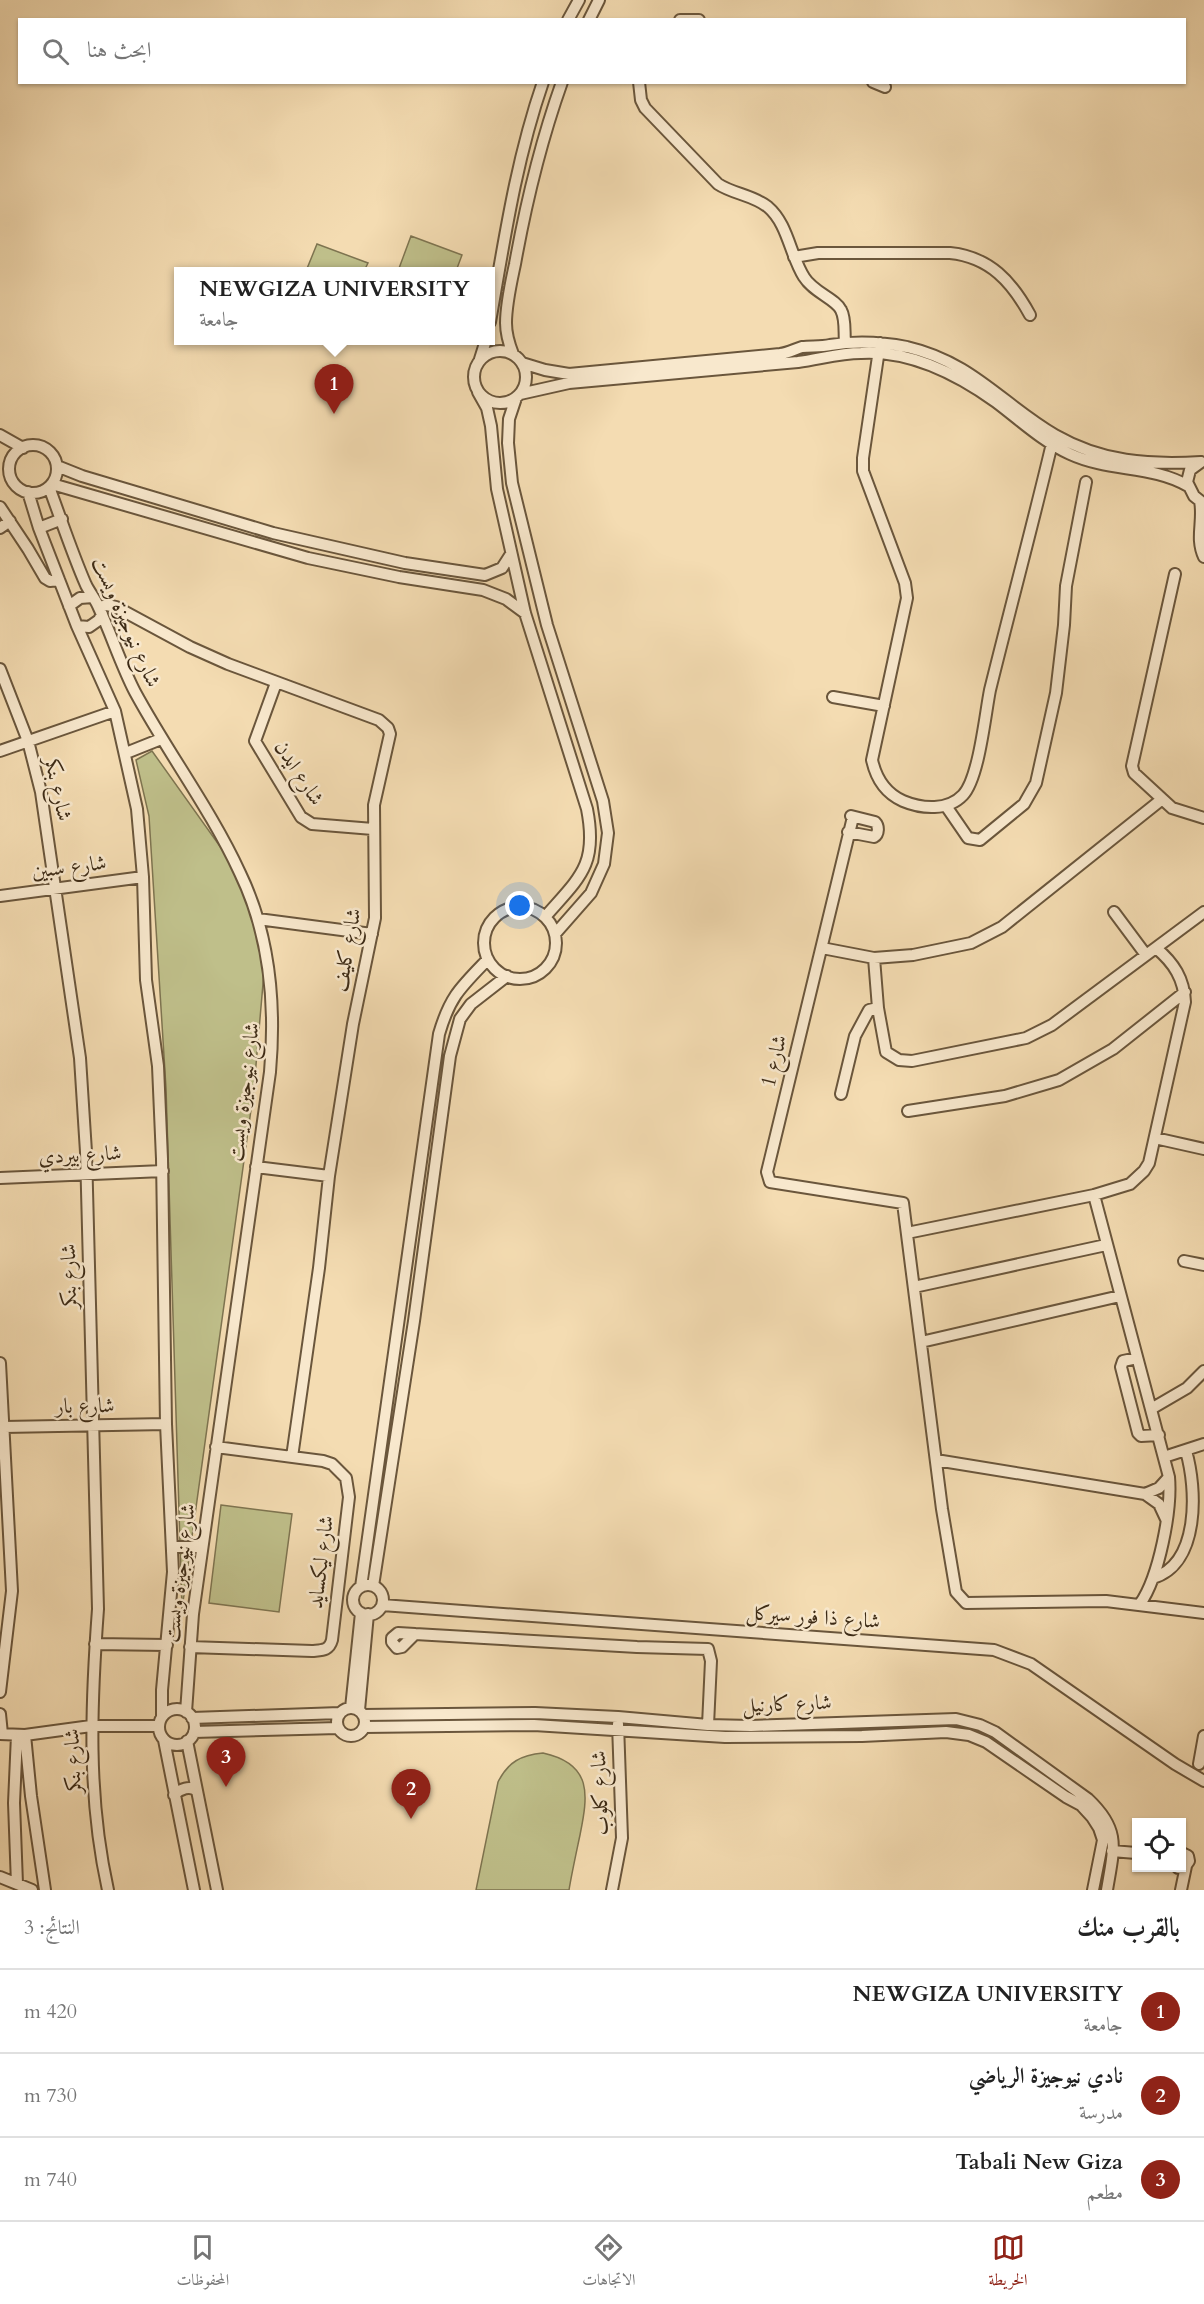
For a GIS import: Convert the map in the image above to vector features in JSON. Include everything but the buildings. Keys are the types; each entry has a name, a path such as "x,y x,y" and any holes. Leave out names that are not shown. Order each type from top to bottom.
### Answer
{"street":[{"path":"570,18 579,0"},
{"path":"590,18 599,0"},
{"path":"495,292 519,166 542,84"},
{"path":"561,84 544,138 514,266 506,321 507,338 513,354 522,363 569,378"},
{"path":"639,84 641,100 645,108 717,184 730,192 758,201 777,216 794,257 809,284 842,310 845,342"},
{"path":"878,84 885,87"},
{"path":"794,257 818,253 967,255 984,262 1005,278 1016,291 1030,315"},
{"path":"478,392 484,398 500,404 569,378 780,354 806,347 845,342 879,348"},
{"path":"484,345 474,373 474,381 487,408 491,426 497,489 511,554 525,613 587,809 592,835 589,858 579,880 545,918"},
{"path":"806,347 808,360"},
{"path":"668,368 808,360 879,348 908,347 934,356 960,367 983,381 1053,440 1090,462 1110,468 1159,474 1188,486 1202,502 1203,526 1199,540 1204,557"},
{"path":"879,348 862,458 863,471 905,583 906,598 872,759 878,779 900,800 918,805 946,806 964,794 973,776 990,693 1053,440"},
{"path":"480,359 496,351 513,354"},
{"path":"522,363 526,379 509,419 508,442 512,483 547,625 603,801 608,833 604,864 591,893 555,934"},
{"path":"0,435 23,448"},
{"path":"1053,440 1120,460 1143,463 1202,462"},
{"path":"0,458 9,466 13,483 27,492 37,493 51,485 57,472 52,455 44,448 33,445 23,448 14,455 9,466"},
{"path":"1188,486 1187,478 1190,470 1202,462"},
{"path":"57,466 82,476 317,544 405,563 485,575 502,568 511,554"},
{"path":"946,806 968,838 980,840 1024,804 1034,789 1056,693 1067,579 1086,482"},
{"path":"51,485 308,558 399,578 483,590 506,599 525,613"},
{"name":"شارع نيوجيزة ويست","path":"51,485 84,580 98,606 134,689 162,740 229,849 241,874 258,920 271,986 273,1033 270,1072 202,1547 190,1647 189,1715"},
{"name":"شارع نيوجيزة ويست","path":"27,492 77,626 115,711 137,809 146,980 158,1066 163,1170 166,1424 173,1572 160,1722"},
{"path":"0,507 45,578 51,581 59,580"},
{"path":"39,528 62,519"},
{"path":"0,528 10,521"},
{"path":"28,549 44,542"},
{"path":"1175,574 1132,766 1134,773 1172,808 1204,818"},
{"path":"483,590 485,575"},
{"path":"69,606 80,598 98,606 99,620 89,627 77,626"},
{"name":"شارع كليف","path":"98,606 116,607 190,647 276,683 379,720 388,728 389,740 377,785 373,829 375,899 372,934 353,1024 329,1176 292,1457"},
{"name":"شارع بنكر","path":"0,669 28,741 41,792 80,1058 84,1102 97,1597 91,1726 95,1814 108,1890"},
{"name":"شارع ايدن","path":"276,683 255,741 301,817 312,824 373,829"},
{"path":"553,701 569,696"},
{"path":"834,697 884,706"},
{"path":"0,751 115,711"},
{"path":"126,753 162,740"},
{"path":"822,948 874,958 913,955 971,943 1002,927 1161,800"},
{"name":"شارع 1","path":"848,832 874,837 877,835 878,827 875,822 852,817 848,832 822,948 767,1172 770,1182 903,1203 907,1233"},
{"name":"شارع سبين","path":"0,896 142,877"},
{"path":"530,908 545,918 555,934 555,950 546,969 527,978 507,976 498,971 488,959 484,948 489,925 506,909 530,908"},
{"path":"1114,912 1146,956"},
{"path":"874,958 878,1008 886,1052 899,1060 912,1061 1026,1038 1035,1034 1052,1025 1204,912"},
{"path":"258,920 372,934"},
{"path":"1156,948 1175,967 1185,992 1185,1002 1149,1163 1138,1178 1130,1184 1094,1195 907,1233 936,1460 955,1585 961,1599 966,1603 1106,1601 1204,1613"},
{"path":"361,1587 439,1034 445,1012 456,992 488,959"},
{"path":"373,1586 414,1321 450,1056 460,1019 471,1005 507,976"},
{"path":"908,1111 1005,1096 1059,1080 1113,1049 1185,992"},
{"path":"841,1094 855,1036 869,1010 878,1008"},
{"path":"1155,1138 1204,1149"},
{"path":"256,1167 329,1176"},
{"name":"شارع بيردي","path":"0,1178 163,1170"},
{"path":"1094,1195 1169,1477 1170,1498 1167,1521 1152,1582 1140,1604"},
{"path":"914,1287 1106,1245"},
{"path":"1184,1261 1204,1265"},
{"path":"921,1342 1120,1296"},
{"path":"1137,1358 1123,1361 1121,1367 1138,1433 1141,1436 1159,1435"},
{"path":"0,1363 12,1591 0,1692"},
{"path":"1151,1409 1187,1388 1204,1371"},
{"name":"شارع بار","path":"4,1427 166,1424"},
{"path":"1164,1457 1186,1452 1204,1444"},
{"name":"شارع ليكسايد","path":"190,1647 312,1651 325,1650 330,1645 349,1487 346,1478 332,1464 216,1447"},
{"path":"1152,1582 1176,1564 1186,1542 1194,1488 1186,1452"},
{"path":"936,1460 1145,1494 1159,1504 1167,1521"},
{"path":"1145,1494 1159,1488 1169,1477"},
{"path":"172,1548 202,1547"},
{"path":"1152,1582 1158,1606"},
{"path":"373,1586 380,1593 382,1605 376,1612 365,1613 355,1607 353,1600 355,1592 361,1587 373,1586"},
{"name":"شارع ذا فور سيركل","path":"382,1605 994,1650 1021,1659 1046,1673 1175,1764 1204,1781"},
{"path":"340,1713 337,1720 338,1728 343,1734 354,1736 360,1734 366,1721 358,1711 365,1613"},
{"path":"415,1634 708,1649 711,1657 708,1725"},
{"path":"95,1644 167,1645"},
{"path":"0,1714 1,1734 21,1735 91,1726 160,1722 170,1711 221,1718 358,1711"},
{"name":"شارع كارنيل","path":"358,1711 535,1713 708,1725 956,1719 980,1725 995,1732 1108,1822 1112,1834 1112,1851 1107,1890"},
{"path":"534,1725 535,1713"},
{"path":"189,1715 194,1732"},
{"name":"شارع كلوب","path":"612,1890 622,1838 618,1717"},
{"path":"221,1718 222,1731"},
{"path":"160,1722 194,1890"},
{"path":"784,1724 785,1736"},
{"name":"شارع كارنيل","path":"364,1727 534,1725 711,1736 862,1736 946,1732 969,1735 986,1742 1066,1797 1084,1802 1103,1840 1093,1890"},
{"path":"194,1732 338,1728"},
{"path":"164,1740 178,1745 187,1742 194,1732"},
{"path":"17,1884 14,1803 21,1735"},
{"path":"21,1735 45,1890"},
{"path":"1199,1764 1204,1736"},
{"path":"187,1742 217,1890"},
{"path":"174,1795 186,1788 194,1788 197,1791"},
{"path":"1112,1851 1132,1853"},
{"path":"1181,1890 1182,1872"},
{"path":"0,1877 32,1890"}],"green space":[{"path":"411,236 462,255 458,267 399,267"},
{"path":"317,244 368,263 366,267 308,267"},
{"path":"152,751 249,887 264,972 254,1088 182,1609 166,1088 149,816 136,760"},
{"path":"221,1505 292,1514 279,1612 209,1603"},
{"path":"543,1753 571,1765 579,1773 583,1783 585,1807 569,1890 476,1890 498,1782 506,1769 516,1761"}],"place":[{"name":"NEWGIZA UNIVERSITY","path":"334,414"},
{"name":"Tabali New Giza","path":"226,1787"},
{"name":"نادي نيوجيزة الرياضي","path":"411,1819"}]}
